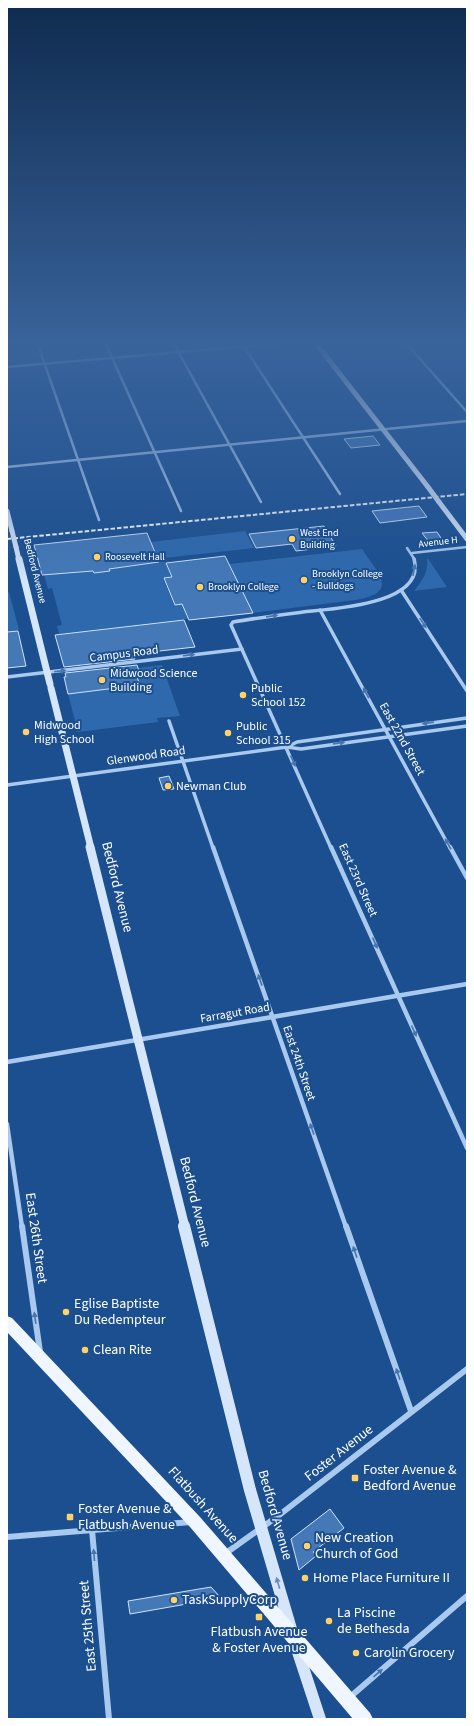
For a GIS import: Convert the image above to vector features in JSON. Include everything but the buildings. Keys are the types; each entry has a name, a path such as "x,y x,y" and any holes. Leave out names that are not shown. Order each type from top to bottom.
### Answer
{"main road":[{"path":"378,423 467,539"},
{"name":"Bedford Avenue","path":"7,511 260,1529 320,1719"},
{"name":"Flatbush Avenue","path":"7,1322 195,1522 348,1698 364,1719"}],"street":[{"path":"65,423 99,520"},
{"path":"141,423 181,511"},
{"path":"217,423 261,502"},
{"path":"293,423 340,494"},
{"path":"7,467 453,423"},
{"name":"Avenue H","path":"412,553 467,547"},
{"path":"320,610 368,603 401,590 412,579 416,565 412,553 407,548"},
{"path":"401,590 467,691"},
{"name":"East 23rd Street","path":"320,610 233,622 231,625 467,1148"},
{"name":"East 22nd Street","path":"320,610 467,878"},
{"name":"Campus Road","path":"7,677 242,648"},
{"name":"Glenwood Road","path":"287,747 297,742 467,718"},
{"name":"East 24th Street","path":"169,720 411,1411"},
{"name":"Glenwood Road","path":"7,785 287,747 301,749 467,726"},
{"name":"Farragut Road","path":"7,1062 467,984"},
{"name":"East 26th Street","path":"7,1124 40,1356"},
{"name":"Foster Avenue","path":"224,1555 260,1529 467,1368"},
{"path":"7,1537 195,1522"},
{"name":"East 25th Street","path":"92,1530 109,1719"},
{"path":"348,1698 467,1596"}],"shaded area":[{"path":"245,531 254,548 164,558 171,577 163,578 174,605 182,604 188,619 59,634 57,626 62,625 52,588 48,589 44,575 93,571 94,573 109,571 110,569 159,562 151,542"},
{"path":"362,549 382,581 381,587 377,592 369,597 253,613 229,564"},
{"path":"427,557 447,587 414,591 425,575"},
{"path":"9,592 19,630 7,632 7,593"},
{"path":"162,665 180,716 157,718 158,722 78,732 68,694 140,684 137,677 140,677 138,668"}],"railway":[{"path":"7,539 467,494"}],"place":[{"name":"West End Building","path":"292,539"},
{"name":"Roosevelt Hall","path":"97,557"},
{"name":"Brooklyn College - Bulldogs","path":"304,580"},
{"name":"Brooklyn College","path":"200,587"},
{"name":"Midwood Science Building","path":"102,680"},
{"name":"Public School 152","path":"243,695"},
{"name":"Midwood High School","path":"26,732"},
{"name":"Public School 315","path":"228,733"},
{"name":"Newman Club","path":"168,786"},
{"name":"Eglise Baptiste Du Redempteur","path":"66,1312"},
{"name":"Clean Rite","path":"85,1350"},
{"name":"Foster Avenue & Bedford Avenue","path":"355,1478"},
{"name":"Foster Avenue & Flatbush Avenue","path":"70,1517"},
{"name":"New Creation Church of God","path":"307,1546"},
{"name":"Home Place Furniture II","path":"305,1578"},
{"name":"TaskSupplyCorp","path":"174,1600"},
{"name":"Flatbush Avenue & Foster Avenue","path":"259,1617"},
{"name":"La Piscine de Bethesda","path":"329,1621"},
{"name":"Carolin Grocery","path":"356,1653"}]}
